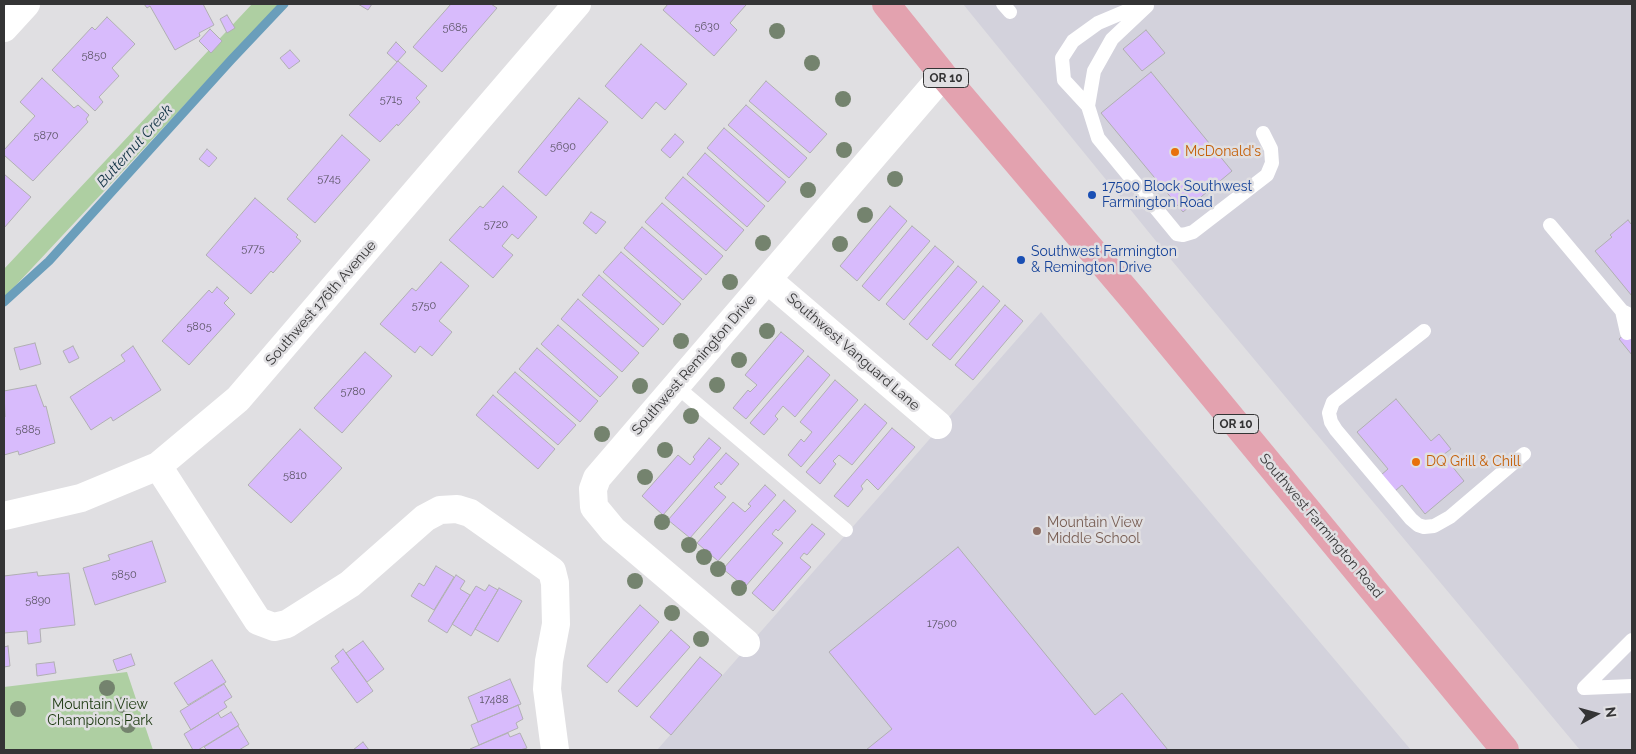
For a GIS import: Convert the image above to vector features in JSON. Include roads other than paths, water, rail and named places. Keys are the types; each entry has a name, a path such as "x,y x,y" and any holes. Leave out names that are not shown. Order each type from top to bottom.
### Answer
{"main road":[{"name":"Southwest Farmington Road","path":"886,4 1134,300 1505,750"}],"street":[{"path":"4,28 26,4"},
{"name":"Southwest 176th Avenue","path":"4,516 81,498 158,466 238,399 577,4"},
{"name":"Southwest Remington Drive","path":"746,643 613,530 594,507 593,489 597,478 944,75"},
{"name":"Southwest Vanguard Lane","path":"768,280 938,425"},
{"path":"158,466 258,621 274,627 287,624 350,584 424,518 440,510 457,509 470,513 552,571 556,583 556,624 549,661 547,689 555,750"}],"lane":[{"path":"1143,4 1098,23 1073,41 1062,58 1064,80 1088,106 1098,138 1177,234 1183,235 1193,232 1267,175 1272,163 1271,149 1263,133"},
{"path":"1088,106 1094,71 1112,39 1149,4"},
{"path":"1550,225 1627,313 1627,332"},
{"path":"1424,331 1333,402 1329,413 1331,422 1336,430 1411,518 1418,525 1424,527 1434,526 1450,517 1524,454"},
{"path":"676,386 846,530"},
{"path":"1632,640 1584,688 1632,686"}],"waterway":[{"name":"Butternut Creek","path":"4,302 49,261 284,4"}],"place":[{"name":"McDonald's","path":"1175,152"},
{"name":"17500 Block Southwest Farmington Road","path":"1092,195"},
{"name":"Southwest Farmington & Remington Drive","path":"1021,260"},
{"name":"DQ Grill & Chill","path":"1416,462"},
{"name":"Mountain View Middle School","path":"1037,531"}],"park label":[{"name":"Mountain View Champions Park","path":"100,714"}]}
